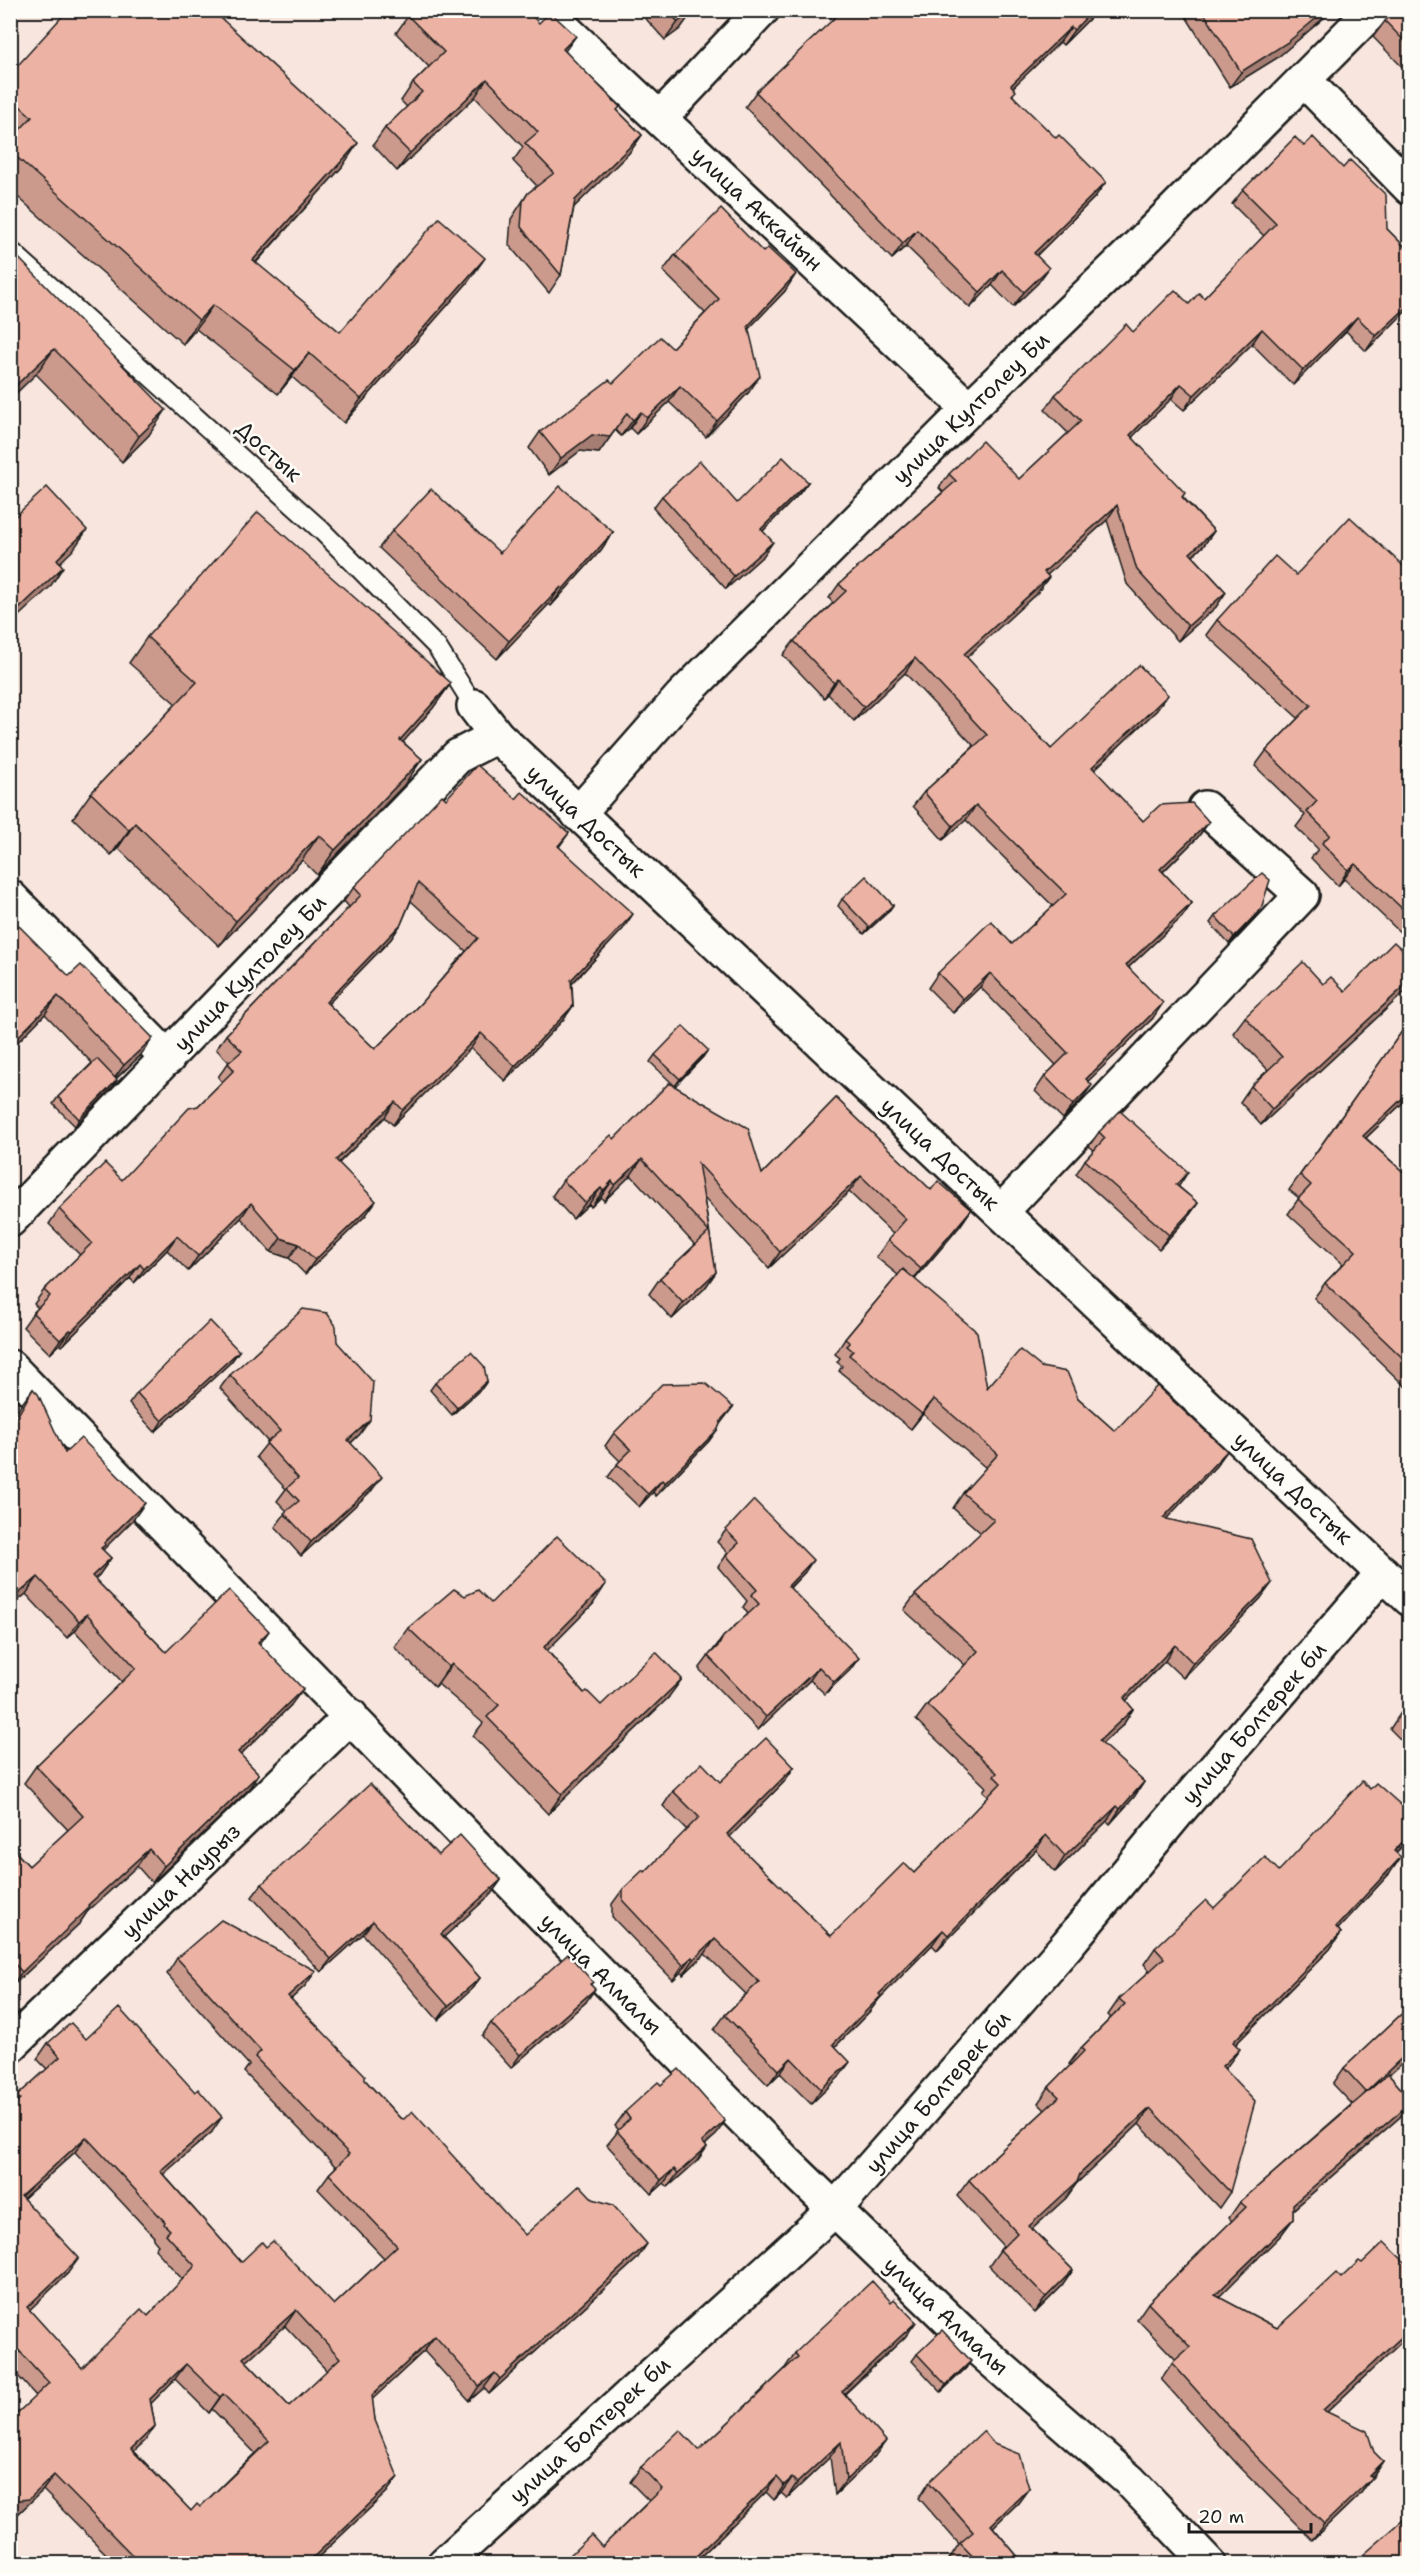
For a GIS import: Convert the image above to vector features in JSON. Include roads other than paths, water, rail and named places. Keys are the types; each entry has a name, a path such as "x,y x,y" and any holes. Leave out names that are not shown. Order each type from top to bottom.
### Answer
{"street":[{"name":"улица Аккайын","path":"544,10 969,409"},
{"path":"660,118 762,10"},
{"name":"улица Култолеу Би","path":"578,814 681,697 969,409 1139,245 1372,10"},
{"path":"1304,80 1410,188"},
{"name":"улица Достык","path":"474,706 496,736 1402,1589"},
{"name":"улица Култолеу Би","path":"10,1220 458,756 496,736"},
{"path":"1001,1212 1302,895 1206,807"},
{"path":"10,897 168,1058"},
{"name":"улица Алмалы","path":"10,1367 557,1930 835,2209 978,2349 1130,2481 1209,2564"},
{"name":"улица Болтерек би","path":"444,2564 835,2209 1067,1945 1402,1589"},
{"name":"улица Наурыз","path":"10,2046 351,1716"}],"lane":[{"name":"Достык","path":"10,250 321,530 437,647 474,706"}]}
